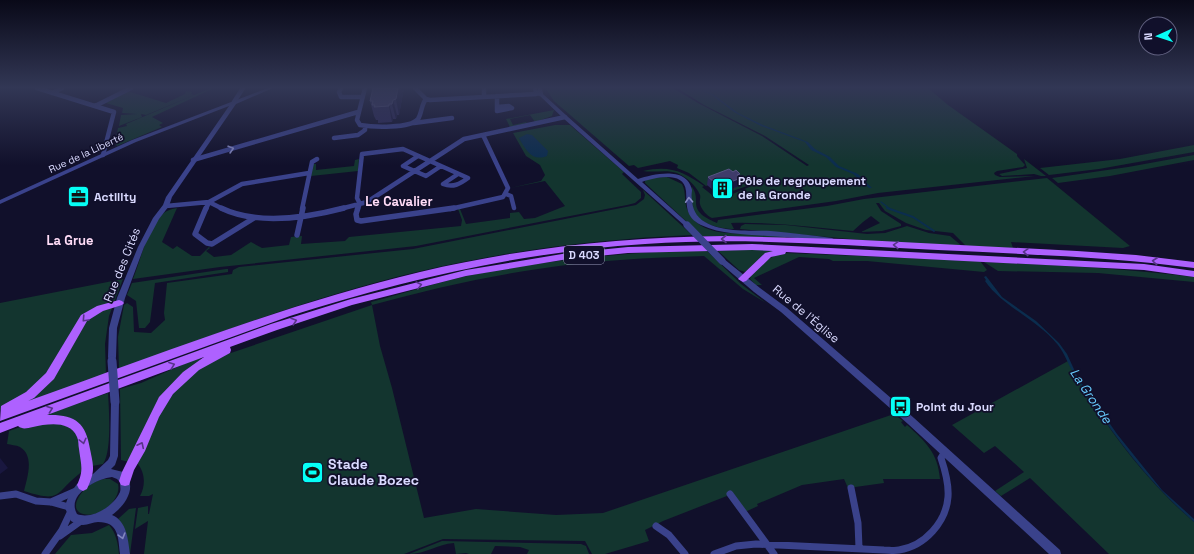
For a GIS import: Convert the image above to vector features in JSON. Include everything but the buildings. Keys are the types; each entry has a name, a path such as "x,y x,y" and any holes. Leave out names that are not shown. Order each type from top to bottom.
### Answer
{"main road":[{"name":"D 403","path":"0,416 332,299 412,277 481,261 569,248 647,241 725,239 852,242 1115,256 1194,265"},
{"name":"D 403","path":"0,429 274,327 351,302 466,273 568,256 628,250 752,246 833,252 1128,266 1194,274"},
{"path":"743,279 772,253 782,251 833,252"},
{"path":"0,411 23,399 43,383 54,369 84,318 100,308 119,303"},
{"path":"125,481 128,470 141,447 157,409 175,385 210,358 256,338 274,327"},
{"path":"0,429 40,420 61,421 71,424 79,431 83,439 89,470 81,487"}],"street":[{"path":"103,156 114,114"},
{"name":"Rue de la Liberté","path":"0,202 160,130 203,114"},
{"name":"Rue des Cités","path":"116,474 115,463 112,462 115,450 115,402 112,357 113,328 119,303 131,271 156,218 166,206 169,197 226,114"},
{"path":"193,160 352,114"},
{"path":"358,114 358,123 365,126 414,123 452,118"},
{"path":"414,123 418,119 419,114"},
{"name":"Rue de l'Église","path":"561,114 687,224 722,261 784,310 911,421 944,453 1056,554"},
{"path":"209,202 229,212 254,218 301,217 360,204 375,198 429,161 464,140 565,117"},
{"path":"334,138 358,135 365,130 365,126"},
{"path":"360,204 356,210 356,217 357,220 362,221 458,208 499,198 506,194 508,188 483,135"},
{"path":"360,204 357,198 362,154 403,149 458,174"},
{"path":"418,156 403,166 426,176 441,166"},
{"path":"297,235 309,173 312,162 317,159"},
{"path":"166,206 209,202 247,182 309,173"},
{"path":"638,181 660,174 672,176 682,180 689,189 688,204 693,214 702,223 711,226 737,231 803,236 852,242"},
{"path":"506,194 511,196 514,208"},
{"path":"209,202 195,234 206,243 216,243 254,218"},
{"path":"714,554 736,546 766,544 859,548 875,552 886,552 900,550 922,541 937,526 942,517 948,499 946,480 941,458 944,453"},
{"path":"51,502 81,487 97,476 108,464 112,462"},
{"path":"97,476 107,474 120,475 125,481 126,491 120,501 111,510 98,518"},
{"path":"45,554 58,537 70,510 72,498 81,487"},
{"path":"851,488 858,523 859,548"},
{"path":"0,496 16,494 36,501 51,502 70,510 74,518 82,520 98,518 111,519 116,524 123,539 125,554"},
{"path":"730,494 774,554"},
{"path":"58,537 82,520"},
{"path":"656,526 669,535 685,554"}],"green space":[{"path":"135,114 149,114 141,114 142,117 119,126 121,115 137,114"},
{"path":"150,114 159,114 152,117 163,123 159,125 162,127 117,146 115,143 118,128 127,126 126,124"},
{"path":"533,114 553,114 552,116 535,122 530,115 510,119 513,125 527,123 510,127 506,119"},
{"path":"569,114 719,114 762,136 807,166 809,165 765,136 721,114 960,114 1017,154 1025,165 1023,167 997,171 994,173 995,175 1000,177 1035,176 878,193 836,201 712,218 706,214 702,208 700,203 700,195 696,188 684,177 673,172 643,171 652,169 668,169 682,173 704,186 702,187 717,199 754,185 738,177 747,186 730,192 727,191 728,177 706,186 689,173 677,168 678,165 670,161 638,168 634,165 629,166"},
{"path":"555,125 570,125 624,172 622,174 641,192 641,198 635,203 627,205 416,246 220,267 133,279 147,239 155,224 164,213 177,208 162,242 173,249 177,246 192,256 200,256 209,247 210,248 206,251 214,257 231,255 251,242 262,248 289,245 291,237 302,236 301,244 345,241 349,237 461,226 462,220 458,209 460,209 466,224 510,218 510,213 519,212 524,219 535,218 565,206 545,181 510,188 541,181 545,175 540,165 526,156 513,133"},
{"path":"1194,145 1194,152 1099,169 1049,175 1040,168 1120,159"},
{"path":"1194,155 1194,160 1110,176 1058,183 1052,178 1128,167"},
{"path":"359,159 358,171 311,176 313,164 316,164 316,170 354,166 355,160"},
{"path":"1024,159 1046,176 1034,174 1002,176 999,174 1027,168"},
{"path":"667,177 682,184 687,210 694,220 708,229 725,233 776,235 784,236 786,238 702,236 645,183 648,178"},
{"path":"1047,178 1130,246 1123,248 1011,242 1013,248 966,246 953,233 926,230 906,223 885,211 879,203 876,203 881,211 901,224 901,226 882,231 861,232 880,223 871,216 853,231 762,223 731,223 734,229 723,228 710,225 696,215 691,204 690,188 692,187 695,193 697,207 700,213 717,223 718,220 827,206 864,199"},
{"path":"643,190 692,235 647,237 558,246 426,270 339,293 283,310 119,369 118,337 124,305 127,303 133,307 134,332 151,333 165,320 164,313 167,283 232,274 233,270 239,267 413,249 636,205 644,199 645,195"},
{"path":"745,224 786,225 867,234 885,233 907,226 929,233 950,236 962,246 883,242 740,229 741,226"},
{"path":"705,249 741,284 766,303 743,289 704,256 579,263 517,272 434,289 372,305 371,302 464,277 533,264 647,252"},
{"path":"717,250 775,250 745,272 739,270"},
{"path":"785,253 980,261 987,270 984,272 867,261 833,261 829,259 799,257 754,278 762,285 756,285 750,279 751,275 766,261 774,256"},
{"path":"984,262 1142,271 1194,277 1194,282 1098,273 998,271"},
{"path":"228,269 228,272 155,283 150,322 145,328 139,328 136,301 127,295 132,283"},
{"path":"123,279 109,316 105,344 106,374 29,403 8,406 0,410 0,303"},
{"path":"372,305 380,346 392,388 424,518 476,509 556,515 603,513 894,414 903,421 901,422 905,427 907,425 930,449 937,462 940,479 883,479 884,483 848,488 844,479 802,485 757,504 758,506 745,512 732,494 663,521 645,530 649,541 605,554 592,554 585,541 443,539 404,554 144,554 148,521 135,529 138,508 148,506 149,514 153,494 149,496 140,496 144,479 142,470 137,463 158,416 173,393 196,371 222,356"},
{"path":"200,357 200,362 189,370 129,462 121,460 120,389 141,383"},
{"path":"1068,361 1094,405 1124,447 1157,486 1194,522 1194,554 1109,554 1030,478 1001,496 995,491 1024,472 995,446 984,453 952,425"},
{"path":"108,393 108,450 103,464 92,466 83,429 42,416"},
{"path":"52,423 66,426 76,435 82,453 83,471 58,494 53,496 37,495 24,491 29,461 25,451 20,447 7,444 9,431 20,427"},
{"path":"104,479 110,479 118,484 118,490 113,502 108,507 96,514 89,515 78,512 76,504 83,491 93,483"},
{"path":"136,508 130,554 122,525 118,519 129,509"},
{"path":"109,525 116,538 119,554 55,554 71,535 92,533"},
{"path":"442,541 581,544 586,546 589,554 527,554 529,550 520,547 495,546 491,554 456,554 454,543 442,545 415,554 409,554"}],"water":[{"path":"738,114 808,142 815,149 830,157 839,166 858,174 872,188 869,188 853,174 836,167 826,157 811,150 805,142 761,126"},
{"path":"527,134 532,135 548,151 547,156 533,156 527,151 519,138"},
{"path":"986,276 1002,297 1036,321 1059,343 1067,354 1078,378 1117,434 1162,490 1194,519 1194,522 1165,495 1126,450 1079,383 1058,345 1050,336 1010,306 992,290 985,281 986,280 984,277"}],"waterway":[{"name":"La Gronde","path":"881,202 890,209"},
{"name":"La Gronde","path":"887,208 913,217 934,231"}],"place":[{"name":"Pôle de regroupement de la Gronde","path":"722,188"},
{"name":"Actility","path":"79,197"},
{"name":"Point du Jour","path":"900,407"},
{"name":"Stade Claude Bozec","path":"312,472"}],"district":[{"name":"Le Cavalier","path":"399,201"},
{"name":"La Grue","path":"70,240"}]}
